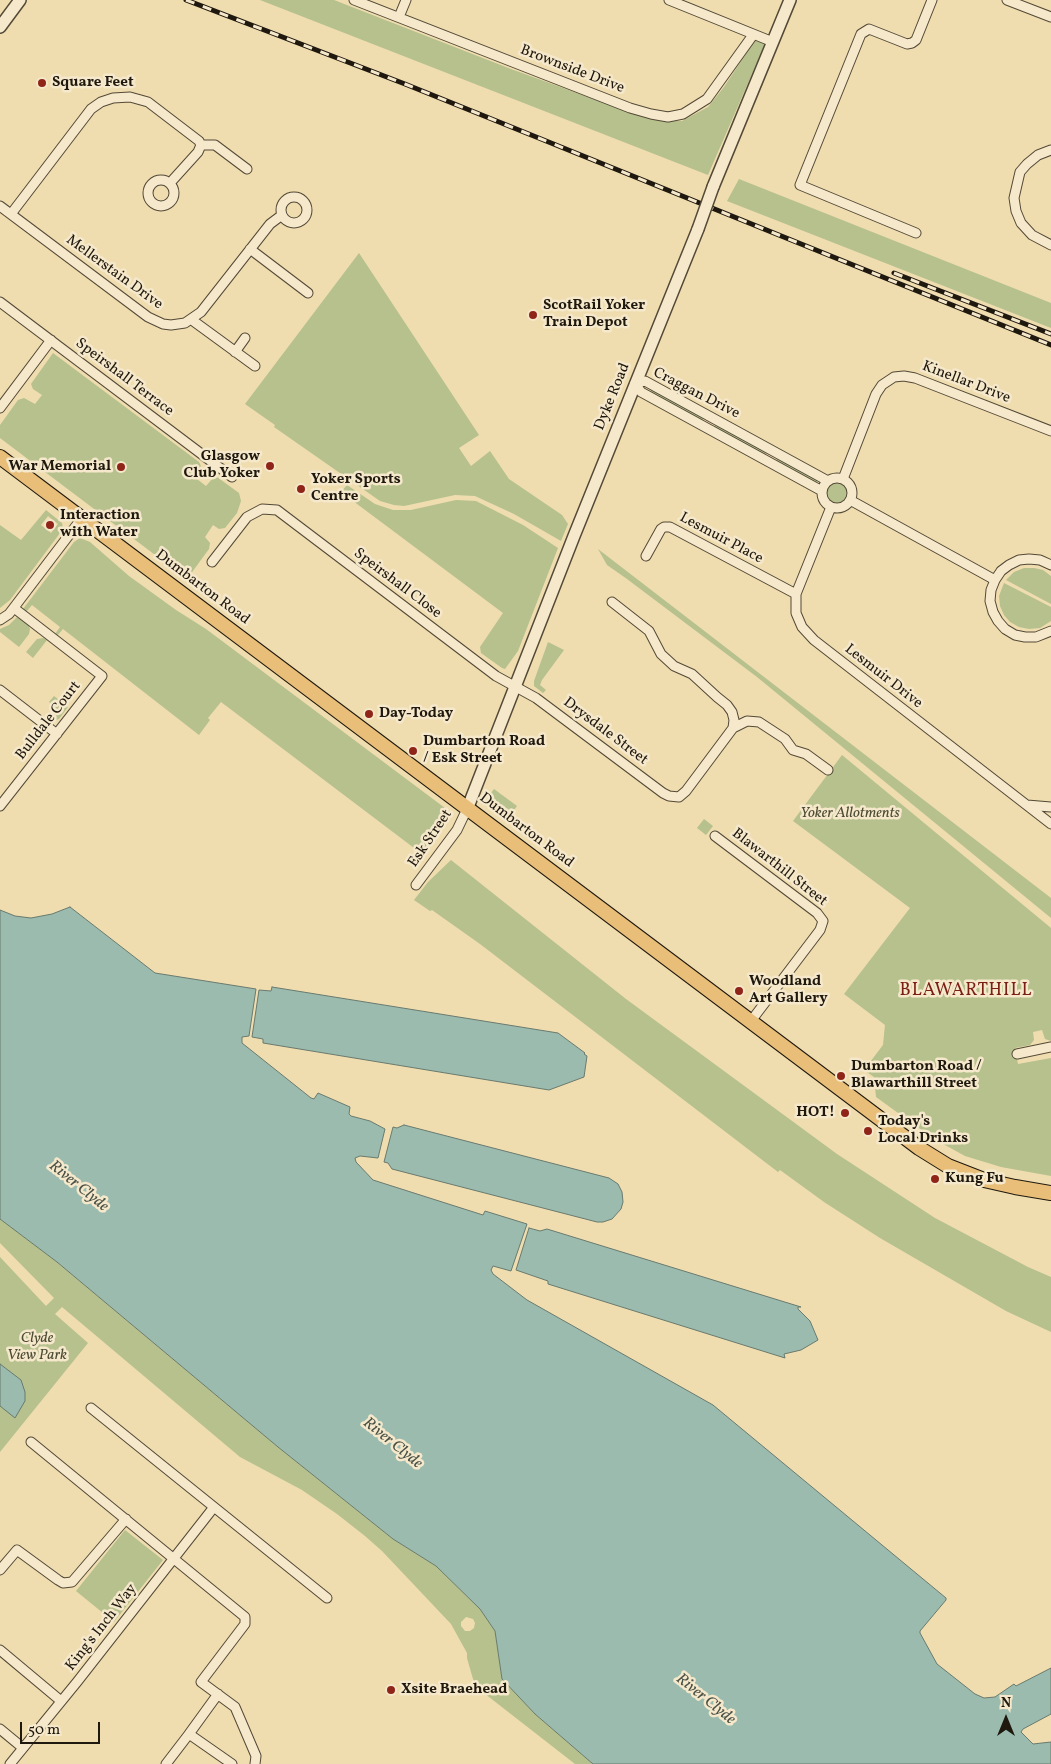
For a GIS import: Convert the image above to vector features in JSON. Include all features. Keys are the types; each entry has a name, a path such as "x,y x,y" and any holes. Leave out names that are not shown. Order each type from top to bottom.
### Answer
{"main road":[{"name":"Dumbarton Road","path":"0,457 468,807 892,1128 948,1166 984,1180 1051,1193"}],"street":[{"path":"3,23 20,0"},
{"name":"Brownside Drive","path":"354,0 630,108 668,117 683,114 707,99 753,35"},
{"path":"399,18 406,0"},
{"path":"669,0 773,42"},
{"name":"Dyke Road","path":"468,807 577,527 790,0"},
{"path":"916,233 800,185 861,34 869,29 907,44 912,43 916,40 932,0"},
{"path":"1007,0 1051,17"},
{"path":"11,214 92,109 107,100 130,98 148,102 197,139 200,145 198,152 170,183"},
{"path":"200,145 215,145 247,169"},
{"path":"1051,150 1038,155 1020,172 1014,198 1020,223 1032,235 1051,245"},
{"name":"Mellerstain Drive","path":"0,206 155,321 163,324 178,325 192,320"},
{"path":"255,366 192,320 205,308 273,220 282,215"},
{"path":"250,249 308,293"},
{"name":"Speirshall Terrace","path":"0,302 232,477"},
{"path":"235,352 245,338"},
{"path":"0,408 51,340"},
{"name":"Kinellar Drive","path":"843,479 876,394 882,385 894,377 915,378 1051,431"},
{"name":"Craggan Drive","path":"822,491 641,392 635,383 646,381 828,481"},
{"path":"836,478 846,481 852,488 852,496 848,504 840,508 831,507 824,500 822,491 828,481 836,478"},
{"path":"850,500 995,580"},
{"name":"Lesmuir Drive","path":"831,507 796,594 795,606 802,627 814,640 1051,824"},
{"name":"Speirshall Close","path":"212,562 247,517 262,509 277,510 486,669 515,686"},
{"path":"0,620 5,618 14,608 82,518"},
{"name":"Lesmuir Place","path":"646,556 661,529 664,526 670,526 796,594"},
{"path":"1051,565 1040,560 1019,560 1001,571 991,590 992,606 998,621 1005,629 1015,635 1025,637 1036,637 1051,631"},
{"path":"612,602 649,631 660,654 674,666 692,674 727,705 733,716 733,728 746,721 759,722 785,738 793,750 806,754 828,770"},
{"name":"Bulldale Court","path":"0,806 102,676 14,608"},
{"name":"Drysdale Street","path":"515,686 536,698 669,796 679,797 686,791 733,728"},
{"path":"0,690 57,734"},
{"path":"1026,805 1051,807"},
{"name":"Esk Street","path":"416,885 457,830 468,807"},
{"name":"Blawarthill Street","path":"714,836 817,913 824,921 820,930 751,1021"},
{"path":"1017,1054 1051,1047"},
{"path":"91,1408 327,1598"},
{"path":"31,1442 245,1616 245,1624 201,1682 235,1707 256,1756 255,1764"},
{"name":"King's Inch Way","path":"10,1764 214,1507"},
{"path":"0,1570 17,1550 63,1583 72,1582 126,1519"},
{"path":"0,1650 61,1701"},
{"path":"166,1764 218,1694"},
{"path":"0,1729 23,1748"},
{"path":"189,1734 232,1764"}],"green space":[{"path":"260,0 334,0 511,69 643,117 666,121 682,121 708,107 724,87 755,40 765,44 708,175"},
{"path":"739,179 1051,303 1051,328 727,201"},
{"path":"359,253 479,435 459,448 471,466 490,451 509,479 562,515 568,524 561,541 514,514 475,496 455,495 404,506 380,501 274,427 275,425 245,404"},
{"path":"53,353 199,462 201,466 193,476 206,486 213,478 217,477 239,493 241,501 237,513 225,528 219,529 213,525 205,537 210,543 209,549 187,579 0,438 0,425 18,400 24,398 35,404 42,395 33,389 31,384"},
{"path":"651,389 704,417 702,421 650,393"},
{"path":"716,423 767,452 765,456 714,427"},
{"path":"778,457 817,480 817,482 775,462"},
{"path":"837,483 844,486 847,493 844,500 837,503 830,500 827,493 830,486"},
{"path":"347,485 375,504 393,510 411,510 456,500 476,501 523,525 558,548 518,651 505,669 481,653 480,647 503,613 341,492"},
{"path":"46,510 62,523 63,529 10,600 0,608 0,525 21,540","holes":["48,516 58,524 51,533 41,525"]},
{"path":"80,538 90,542 129,576 206,629 449,811 449,814 422,854 221,702 208,718 210,720 199,735 63,629 57,636 55,634 60,627 32,605 26,612 23,609 74,542"},
{"path":"598,549 1051,898 1051,918 757,677 607,565"},
{"path":"1024,568 1043,570 1051,576 1051,604 1006,580 1014,572"},
{"path":"1004,583 1051,607 1051,621 1040,628 1029,629 1019,627 1010,622 1000,606 999,596"},
{"path":"17,617 28,624 30,629 29,634 19,647 0,632 0,629 9,625"},
{"path":"43,638 47,640 33,658 26,652 37,639"},
{"path":"548,642 564,650 542,680 540,685 546,690 543,693 534,686 534,681"},
{"path":"54,696 68,707 59,719 56,720 48,717 56,707 49,702"},
{"name":"Yoker Allotments","path":"842,755 1051,928 1051,1041 1045,1039 1042,1030 1033,1032 1034,1040 1030,1045 1015,1048 1018,1064 1051,1058 1051,1176 1001,1167 965,1156 934,1139 876,1097 874,1077 864,1070 883,1045 885,1025 844,994 910,908 793,821"},
{"path":"494,789 517,806 508,819 484,802"},
{"path":"704,819 713,826 706,835 697,828"},
{"path":"451,860 626,999 837,1154 935,1218 1028,1267 1051,1277 1051,1332 1006,1311 880,1238 824,1202 780,1170 778,1172 480,944 432,910 430,911 414,900 428,882"},
{"name":"Clyde View Park","path":"0,1219 57,1262 278,1447 393,1539 436,1566 480,1609 495,1631 502,1679 535,1714 593,1764 575,1764 480,1690 473,1679 467,1653 451,1624 382,1551 365,1536 302,1490 240,1457 62,1307 55,1314 88,1343 0,1452 0,1257 46,1306 54,1298 0,1243","holes":["466,1617 473,1619 475,1623 474,1628 470,1631 465,1631 461,1626 461,1622"]},
{"path":"125,1530 163,1560 114,1622 76,1591"}],"water":[{"name":"River Clyde","path":"70,907 155,973 256,989 249,1036 242,1037 242,1043 311,1098 314,1099 318,1093 350,1107 349,1114 351,1116 370,1121 385,1129 378,1158 360,1156 355,1158 356,1162 373,1180 483,1215 485,1211 527,1224 511,1271 493,1266 491,1270 493,1274 527,1300 713,1405 946,1598 920,1633 937,1664 975,1694 984,1698 995,1697 1014,1684 1016,1686 1051,1668 1051,1714 1023,1729 1021,1732 1033,1744 1051,1742 1051,1764 593,1764 535,1714 502,1679 495,1631 480,1609 436,1566 393,1539 278,1447 57,1262 0,1219 0,910 15,916 31,918 52,914"},
{"path":"272,987 558,1033 587,1056 584,1077 549,1090 263,1043 263,1039 252,1037 259,990 271,991"},
{"path":"404,1125 609,1178 618,1184 622,1192 623,1202 621,1209 612,1219 597,1222 392,1169 388,1163 384,1162 393,1127 397,1128"},
{"path":"529,1228 540,1231 547,1229 801,1307 798,1307 798,1309 810,1321 818,1340 801,1350 784,1354 785,1358 548,1284 548,1281 516,1270"},
{"path":"0,1364 21,1380 25,1392 25,1401 15,1418 0,1406"}],"railway":[{"path":"186,0 405,84 1051,345"},
{"path":"894,273 1051,334"}],"place":[{"name":"Square Feet","path":"42,83"},
{"name":"ScotRail Yoker Train Depot","path":"533,315"},
{"name":"Glasgow Club Yoker","path":"270,466"},
{"name":"War Memorial","path":"121,467"},
{"name":"Yoker Sports Centre","path":"301,489"},
{"name":"Interaction with Water","path":"50,525"},
{"name":"Day-Today","path":"369,714"},
{"name":"Dumbarton Road / Esk Street","path":"413,751"},
{"name":"Woodland Art Gallery","path":"739,991"},
{"name":"Dumbarton Road / Blawarthill Street","path":"841,1076"},
{"name":"HOT!","path":"845,1113"},
{"name":"Today's Local Drinks","path":"868,1131"},
{"name":"Kung Fu","path":"935,1179"},
{"name":"Xsite Braehead","path":"391,1690"}],"district":[{"name":"BLAWARTHILL","path":"966,992"}]}
